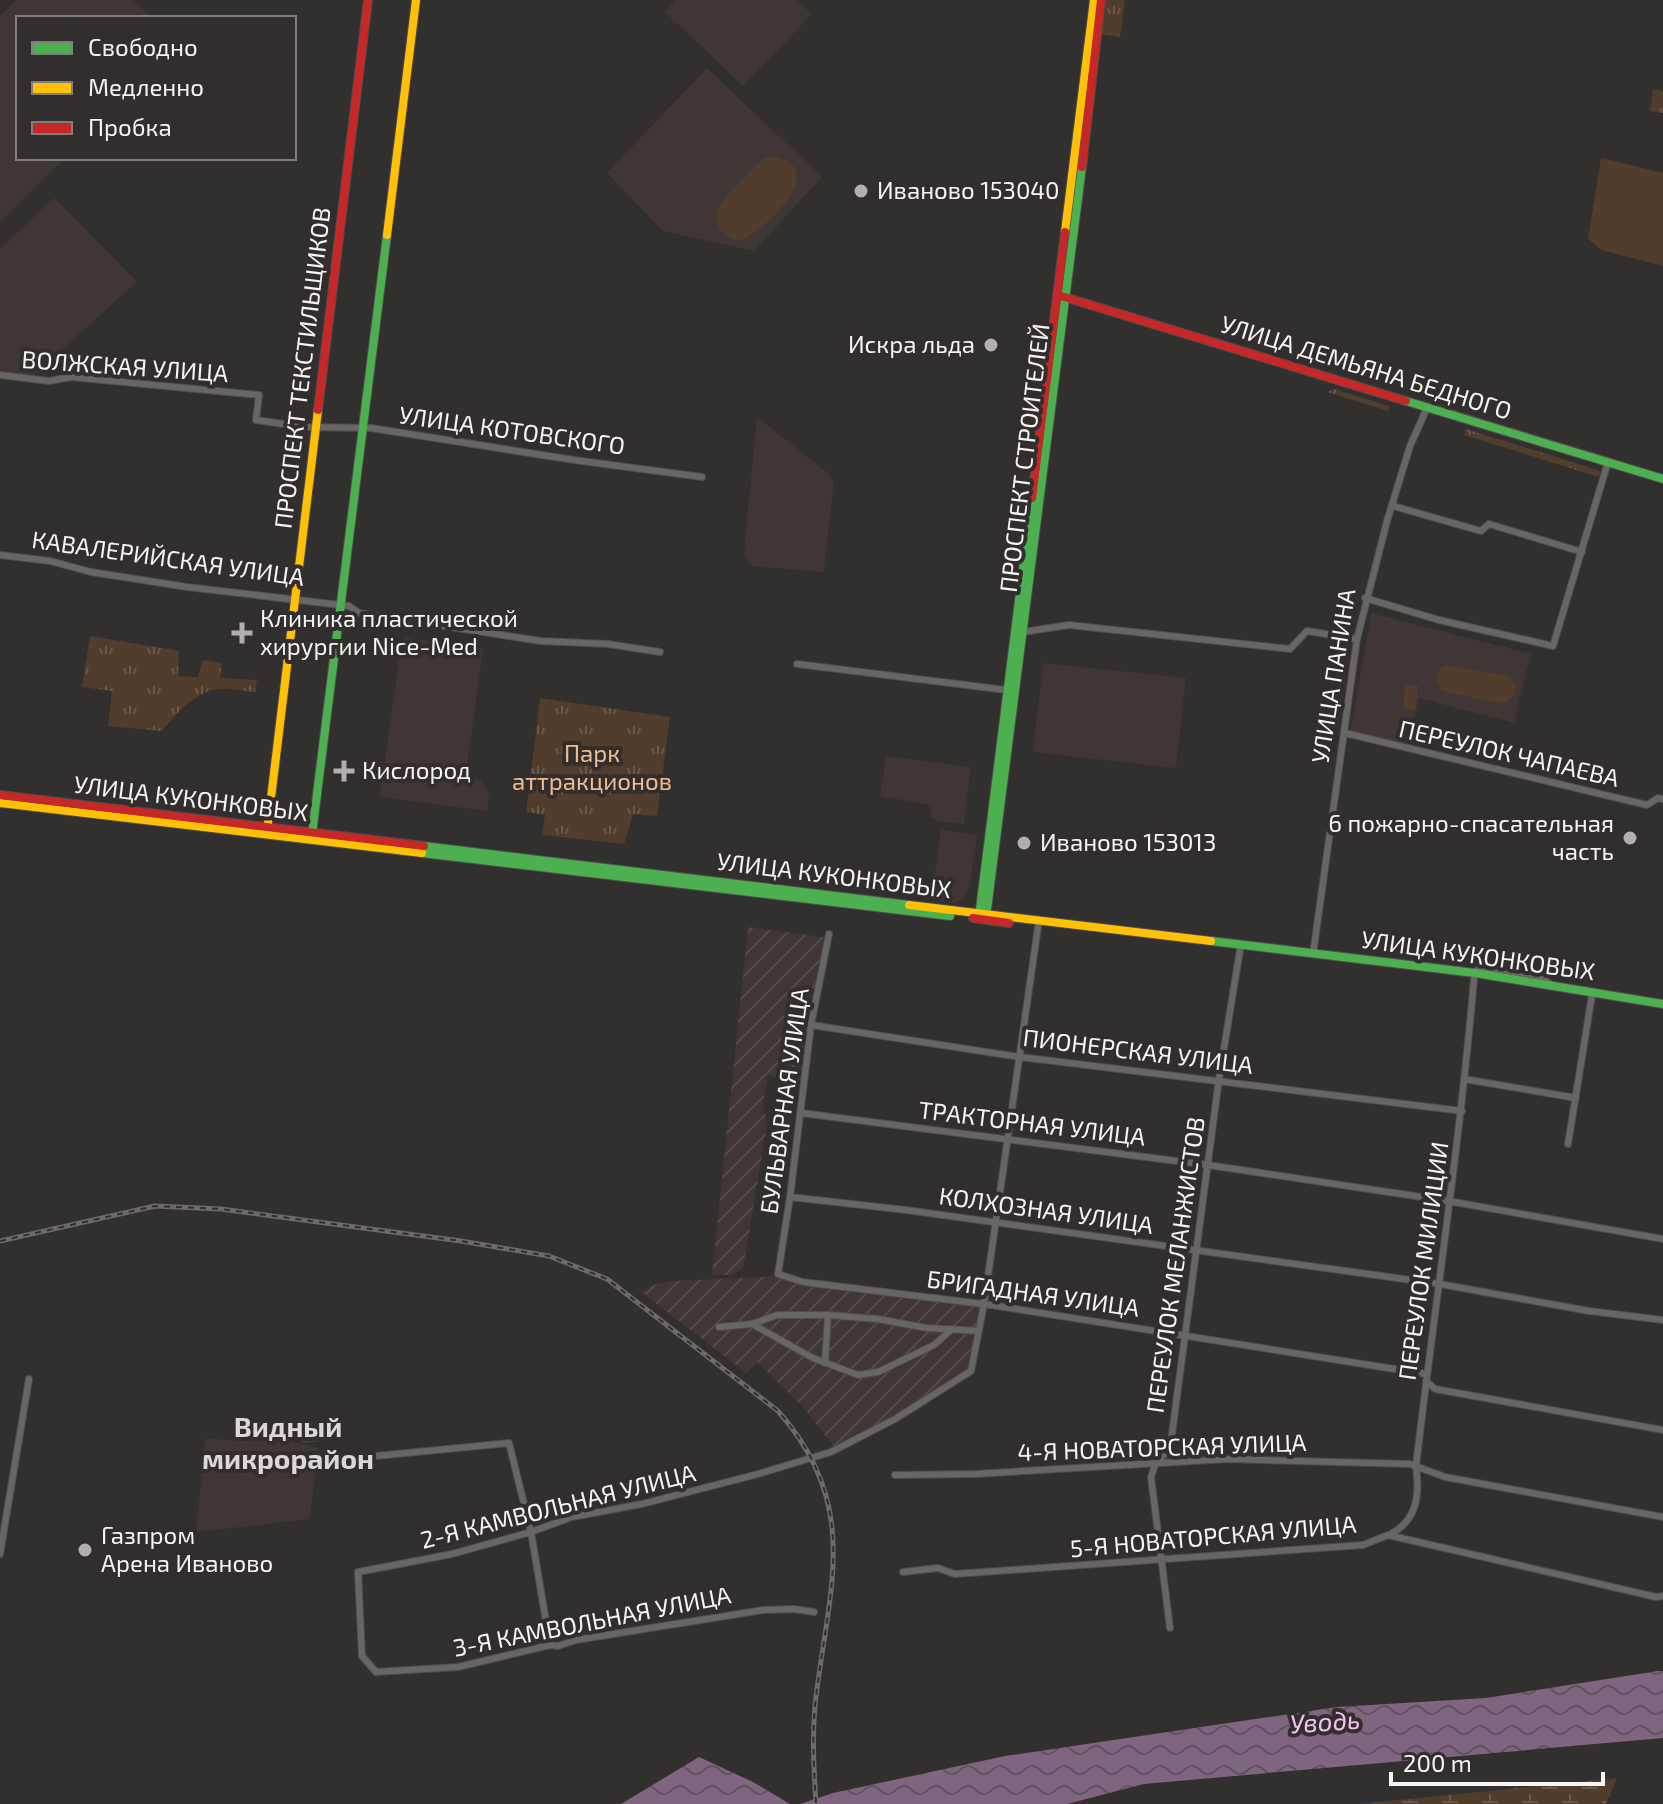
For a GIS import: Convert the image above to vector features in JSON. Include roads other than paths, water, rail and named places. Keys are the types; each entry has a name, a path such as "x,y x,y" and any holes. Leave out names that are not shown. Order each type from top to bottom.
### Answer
{"main road":[{"name":"ПРОСПЕКТ ТЕКСТИЛЬЩИКОВ","path":"267,832 368,0"},
{"path":"286,834 312,834 416,0"},
{"name":"ПРОСПЕКТ СТРОИТЕЛЕЙ","path":"1084,121 1094,0"},
{"name":"ПРОСПЕКТ СТРОИТЕЛЕЙ","path":"983,917 1101,0"},
{"name":"УЛИЦА ДЕМЬЯНА БЕДНОГО","path":"1061,296 1663,479"},
{"name":"УЛИЦА КУКОНКОВЫХ","path":"0,795 267,832"},
{"name":"УЛИЦА КУКОНКОВЫХ","path":"0,803 745,888"},
{"path":"286,834 306,829 314,813"},
{"name":"УЛИЦА КУКОНКОВЫХ","path":"301,832 1550,984 1663,1006"},
{"name":"УЛИЦА КУКОНКОВЫХ","path":"1039,923 1313,957"},
{"name":"УЛИЦА КУКОНКОВЫХ","path":"1474,976 1663,1006"}],"street":[{"name":"ВОЛЖСКАЯ УЛИЦА","path":"0,375 49,381 71,377 259,395 256,420 316,428"},
{"name":"УЛИЦА ПАНИНА","path":"1313,957 1365,598 1410,446 1427,408"},
{"name":"УЛИЦА КОТОВСКОГО","path":"316,428 371,428 702,477"},
{"path":"1365,598 1439,620 1553,646 1608,462"},
{"path":"1393,506 1481,531 1489,524 1582,552"},
{"name":"КАВАЛЕРИЙСКАЯ УЛИЦА","path":"0,555 50,561 91,572 187,587 349,606 359,613 541,641 608,644 660,652"},
{"path":"1018,631 1069,625 1290,649 1307,631 1357,639"},
{"path":"797,664 1010,690"},
{"name":"ПЕРЕУЛОК ЧАПАЕВА","path":"1345,733 1647,805 1658,798 1663,799"},
{"name":"2-Я КАМВОЛЬНАЯ УЛИЦА","path":"376,1672 362,1656 358,1572 452,1554 572,1517 642,1504 831,1452 895,1419 971,1371 984,1304 1039,923"},
{"name":"БУЛЬВАРНАЯ УЛИЦА","path":"778,1274 811,1025 829,934"},
{"name":"ПЕРЕУЛОК МЕЛАНЖИСТОВ","path":"1170,1628 1151,1477 1156,1462 1170,1449 1219,1079 1240,950"},
{"name":"ПЕРЕУЛОК МИЛИЦИИ","path":"1388,1535 1403,1528 1413,1517 1426,1378 1462,1111 1474,976"},
{"path":"1568,1144 1592,995"},
{"name":"ПИОНЕРСКАЯ УЛИЦА","path":"811,1025 1020,1057 1462,1111"},
{"path":"1464,1079 1576,1098"},
{"name":"ТРАКТОРНАЯ УЛИЦА","path":"801,1113 1208,1165 1448,1201 1663,1239"},
{"name":"КОЛХОЗНАЯ УЛИЦА","path":"790,1197 906,1210 1440,1284 1589,1311 1663,1320"},
{"name":"БРИГАДНАЯ УЛИЦА","path":"778,1274 803,1282 984,1304 1184,1335 1426,1378 1435,1389 1663,1430"},
{"path":"719,1327 752,1324 777,1315 828,1315 979,1331"},
{"path":"825,1363 828,1315"},
{"path":"752,1324 825,1363 858,1375 878,1372 934,1345 952,1328"},
{"path":"0,1554 29,1379"},
{"path":"345,1459 509,1443 531,1532 550,1645"},
{"name":"4-Я НОВАТОРСКАЯ УЛИЦА","path":"895,1475 975,1474 1228,1459 1319,1460 1416,1466 1445,1477 1663,1517"},
{"name":"5-Я НОВАТОРСКАЯ УЛИЦА","path":"903,1572 938,1568 955,1574 1363,1545 1388,1535 1656,1597 1663,1596"},
{"name":"3-Я КАМВОЛЬНАЯ УЛИЦА","path":"376,1672 458,1667 576,1640 763,1610 814,1612"}],"water":[{"name":"Уводь","path":"1663,1671 1663,1738 1144,1784 1067,1804 800,1804 833,1793 1005,1756 1337,1707 1486,1698"},
{"path":"699,1757 753,1782 790,1804 621,1804"}],"railway":[{"path":"0,1241 155,1206 221,1209 549,1256 607,1279 778,1411 805,1447 822,1482 831,1517 833,1552 814,1718 816,1804"}],"place":[{"name":"Иваново 153040","path":"861,191"},
{"name":"Искра льда","path":"991,345"},
{"name":"Клиника пластической хирургии Nice-Med","path":"242,633"},
{"name":"Кислород","path":"344,771"},
{"name":"6 пожарно-спасательная часть","path":"1630,838"},
{"name":"Иваново 153013","path":"1024,843"},
{"name":"Газпром Арена Иваново","path":"85,1550"}],"district":[{"name":"Видный микрорайон","path":"288,1443"}],"park label":[{"name":"Парк аттракционов","path":"592,768"}]}
